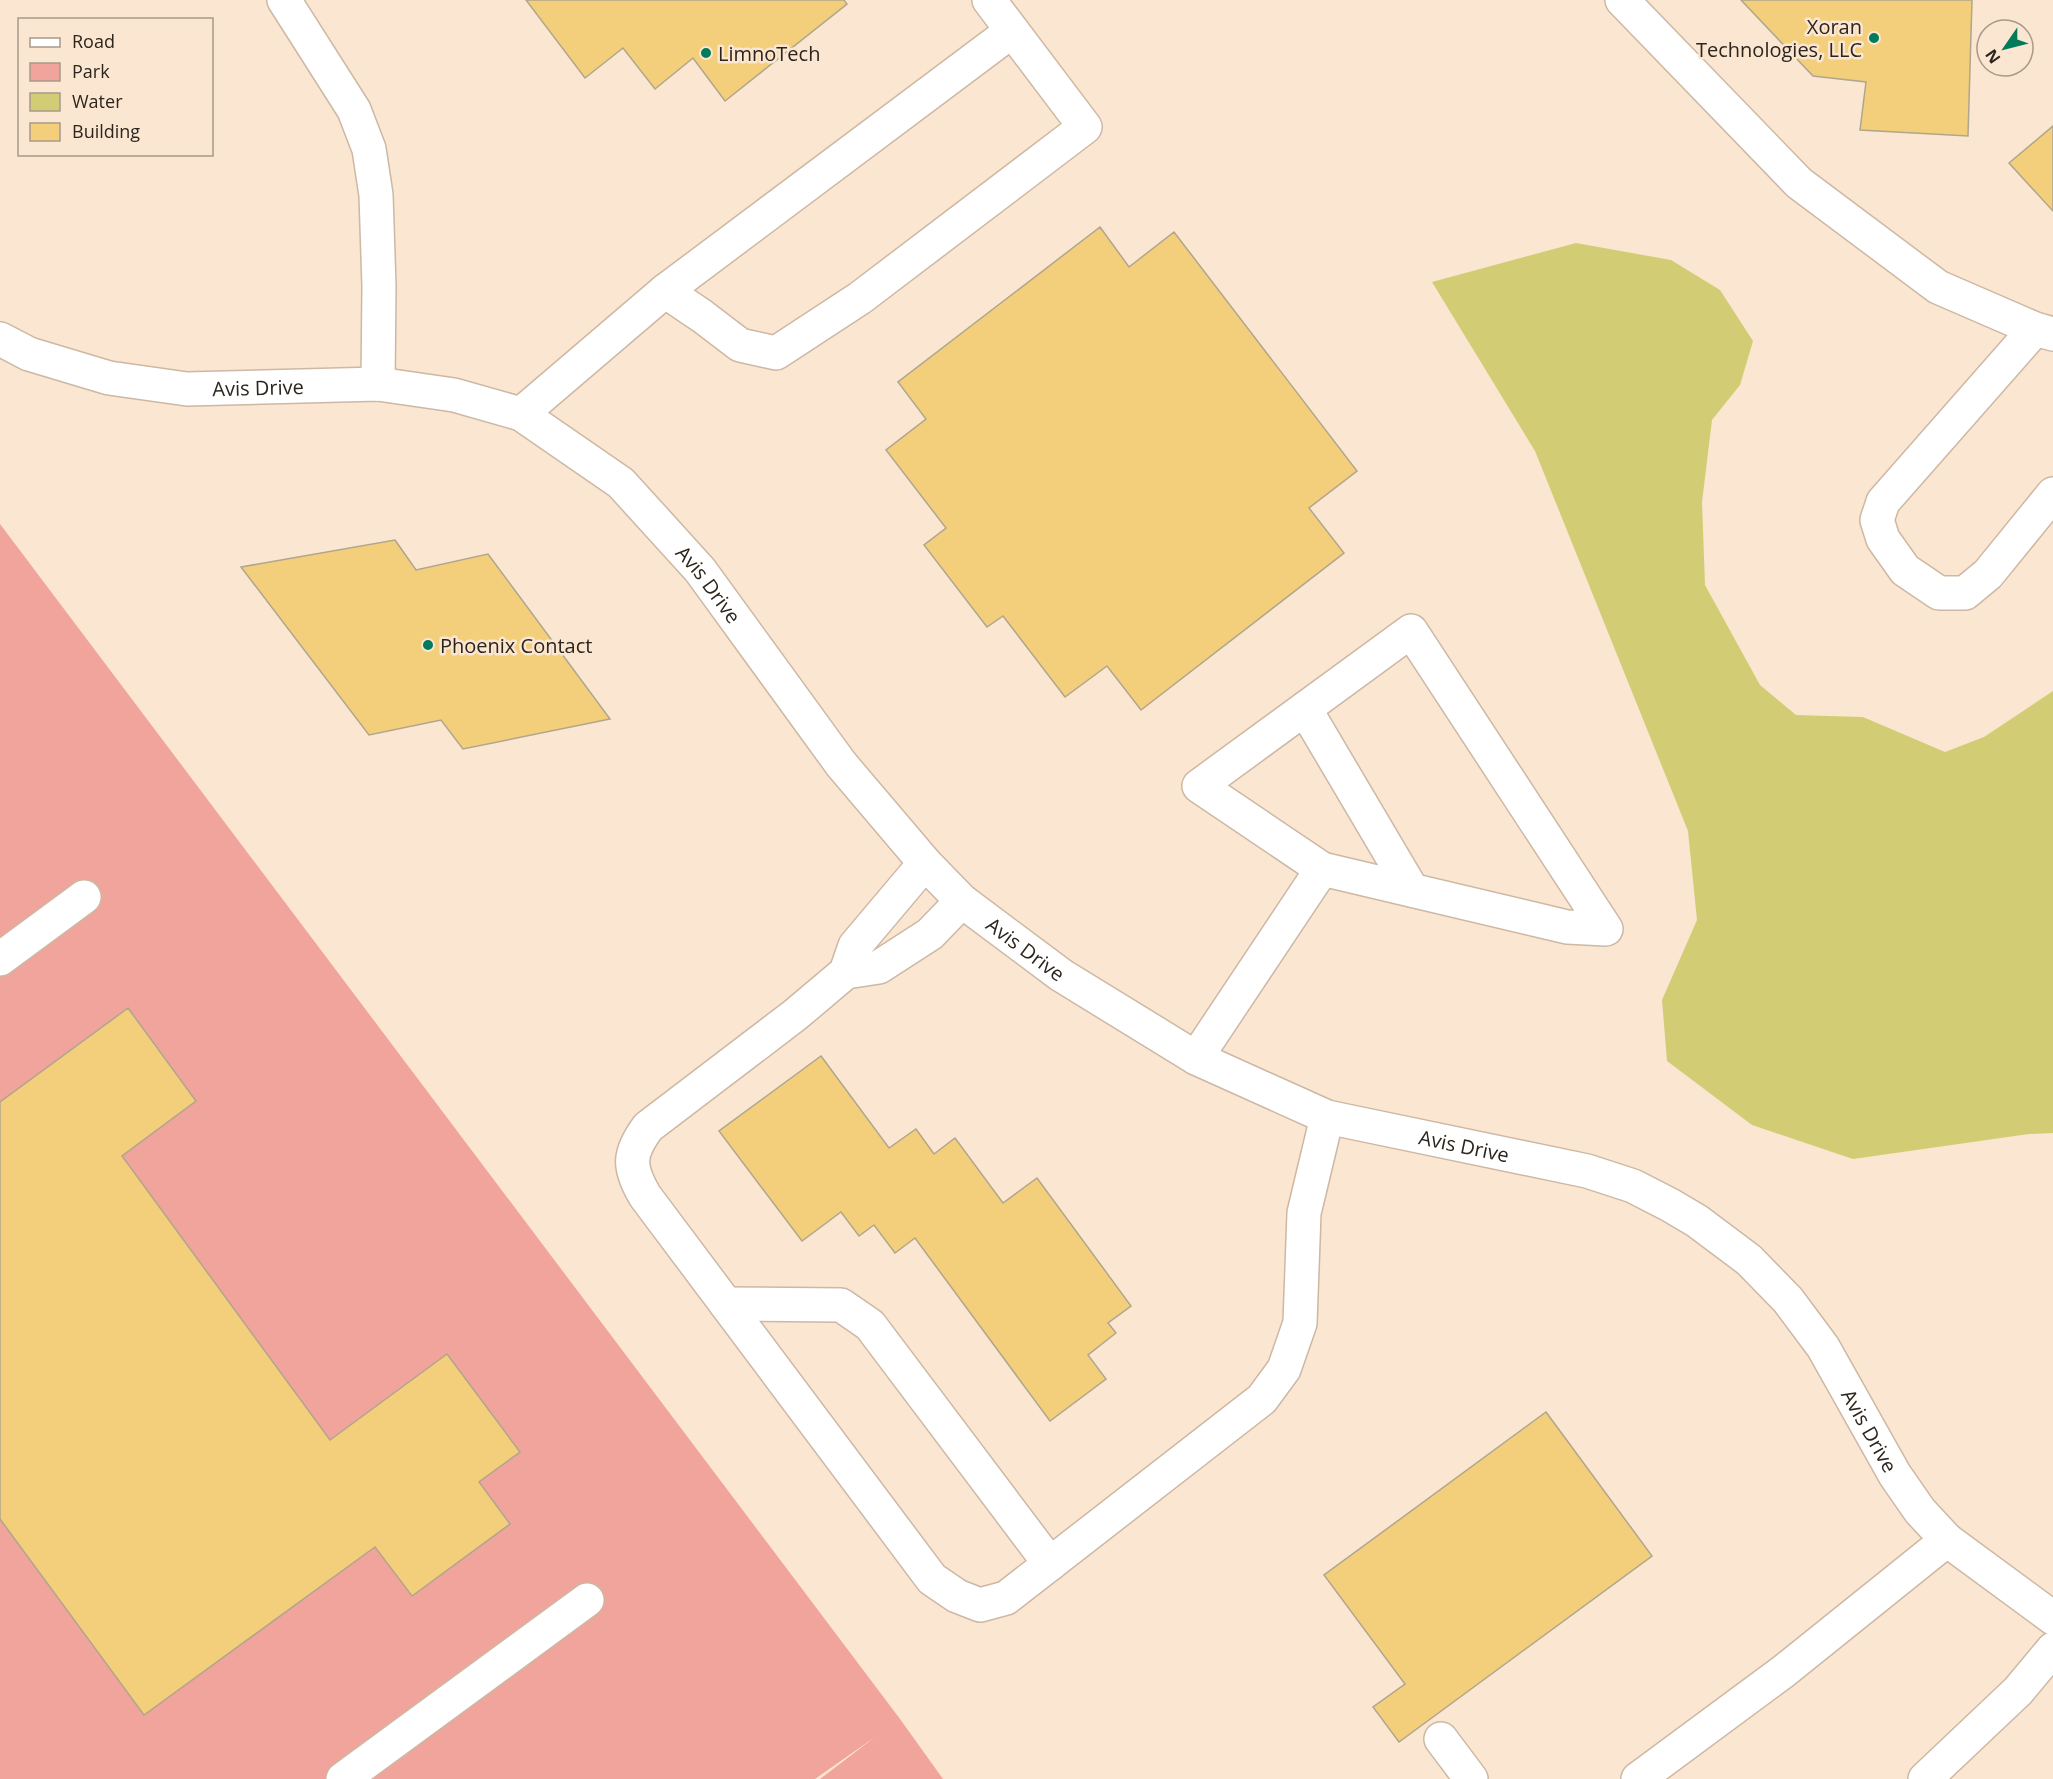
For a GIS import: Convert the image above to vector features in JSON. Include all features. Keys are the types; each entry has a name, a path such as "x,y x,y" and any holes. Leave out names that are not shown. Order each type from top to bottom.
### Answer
{"street":[{"path":"284,0 354,110 369,149 376,195 379,286 378,384"},
{"path":"665,291 740,345 776,353 860,298 1085,127 989,0"},
{"path":"1622,0 1799,183 1938,287 2044,332 1883,502 1877,520 1883,539 1905,570 1939,593 1965,593 1988,574 2053,494"},
{"path":"521,414 665,291 1012,31"},
{"name":"Avis Drive","path":"0,339 29,354 109,378 187,389 378,384 454,395 521,414 621,483 700,570 841,764 925,863 962,901 1061,975 1196,1058 1327,1117 1587,1171 1633,1186 1697,1221 1749,1260 1788,1300 1822,1347 1896,1475 1920,1511 1947,1540 2053,1618"},
{"path":"1411,631 1606,930 1567,927 1322,869 1199,786 1411,631"},
{"path":"1305,709 1412,890"},
{"path":"925,863 855,946 846,972 795,1015 648,1127 635,1144 633,1158 634,1177 645,1196 932,1579 957,1596 980,1605 1006,1598 1262,1399 1284,1369 1300,1323 1304,1213 1327,1117"},
{"path":"1196,1058 1322,869"},
{"path":"0,959 84,897"},
{"path":"846,972 879,967 930,934 962,901"},
{"path":"726,1304 841,1305 870,1325 1050,1564"},
{"path":"1638,1779 1784,1671 1947,1540"},
{"path":"343,1779 587,1600"},
{"path":"1925,1779 2018,1691 2053,1649"},
{"path":"1441,1738 1471,1779"}],"green space":[{"path":"0,524 943,1779 820,1779 875,1737 815,1779 0,1779"}],"water":[{"path":"1576,243 1671,260 1720,290 1753,341 1740,385 1712,420 1702,502 1705,585 1760,685 1796,715 1863,717 1945,752 1984,737 2053,691 2053,1133 2029,1134 1853,1159 1752,1125 1667,1061 1662,1000 1697,920 1688,831 1535,451 1432,282"}],"building":[{"name":"LimnoTech","path":"526,0 844,0 847,4 725,101 693,58 655,89 623,48 585,78"},
{"name":"Xoran Technologies, LLC","path":"1741,0 1972,0 1968,136 1860,130 1866,82 1813,76"},
{"path":"2053,126 2053,211 2009,163"},
{"path":"1100,227 1129,267 1174,232 1357,471 1309,508 1344,553 1141,710 1107,666 1065,697 1003,616 987,627 924,545 946,528 886,450 926,419 898,382"},
{"name":"Phoenix Contact","path":"395,540 416,570 488,554 610,719 463,749 441,720 369,735 241,567"},
{"path":"128,1008 196,1101 122,1156 330,1440 447,1354 520,1452 479,1482 510,1524 412,1596 375,1547 144,1715 0,1519 0,1102"},
{"path":"821,1056 889,1148 916,1129 934,1154 955,1138 1003,1203 1037,1178 1131,1306 1108,1323 1116,1333 1088,1355 1106,1379 1050,1421 915,1238 895,1253 874,1225 859,1236 841,1212 802,1241 719,1131"},
{"path":"1546,1412 1652,1556 1399,1742 1373,1707 1405,1684 1324,1575"}],"place":[{"name":"Xoran Technologies, LLC","path":"1874,38"},
{"name":"LimnoTech","path":"706,53"},
{"name":"Phoenix Contact","path":"428,645"}]}
